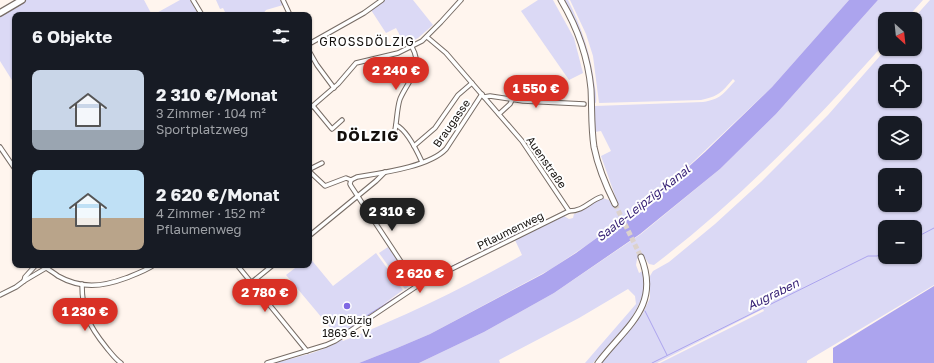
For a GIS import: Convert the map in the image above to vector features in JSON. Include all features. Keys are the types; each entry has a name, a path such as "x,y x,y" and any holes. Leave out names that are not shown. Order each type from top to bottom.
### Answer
{"main road":[{"path":"0,13 22,0"}],"street":[{"path":"193,0 200,12"},
{"path":"283,0 289,12"},
{"path":"312,42 364,13 382,0"},
{"path":"342,120 332,129 312,106 334,88 356,63 398,53 412,47 427,37 461,0"},
{"path":"561,0 577,32 585,54 590,80 594,146 597,161 615,204"},
{"name":"Auenstraße","path":"427,37 446,54 522,141 569,211"},
{"path":"384,137 393,133 396,125 400,100 412,79 417,62 416,54 412,47"},
{"path":"312,56 334,88"},
{"path":"414,146 435,128 458,95 472,83"},
{"path":"483,96 512,100 584,104"},
{"name":"Braugasse","path":"351,180 357,177 385,172 437,157 446,149 483,96"},
{"path":"499,114 510,104 512,100"},
{"path":"396,125 404,131 422,162"},
{"path":"0,147 12,165"},
{"path":"312,168 322,163"},
{"name":"Braugasse","path":"312,234 385,172"},
{"path":"312,174 325,186 346,178 351,180 350,184 417,286"},
{"path":"569,211 578,211 597,198 601,197"},
{"name":"Pflaumenweg","path":"267,363 326,345 338,339 417,286 569,211"},
{"path":"598,363 641,310 647,290 647,278 641,257"},
{"path":"24,281 25,277 33,268"},
{"path":"0,295 46,268 66,280 99,286 111,284 149,268"},
{"path":"239,268 306,351"},
{"path":"251,283 269,268"},
{"path":"82,284 84,307 88,321 100,339 121,363"}],"shaded area":[{"path":"26,0 144,0 150,12 12,12 12,80 0,61 0,16"},
{"path":"180,0 190,0 197,12 158,12"},
{"path":"216,0 281,0 283,5 266,10 264,12 225,12 223,8 220,9"},
{"path":"384,0 413,0 433,25 418,38 405,45 396,28 386,33 371,10"},
{"path":"538,0 553,0 574,38 583,73 569,80 521,11"},
{"path":"565,0 568,0 581,29 592,70 596,103 593,102 592,80 586,51"},
{"path":"570,0 849,0 772,87 674,180 587,245 551,269 430,334 359,363 274,363 319,351 341,339 343,341 412,312 456,290 522,255 515,240 564,216 569,219 573,218 574,214 599,199 603,198 609,200 613,207 618,204 601,156 611,151 601,131 595,132 595,106 703,102 718,97 735,81 733,79 716,95 701,100 599,103 593,56 586,34"},
{"path":"849,0 878,0 776,114 720,169 640,234 554,293 484,332 419,363 359,363 430,334 543,274 576,253 646,202 674,180 705,152 772,87"},
{"path":"878,0 923,0 912,12 878,12 878,51 775,160 716,214 654,265 649,264 643,255 637,259 636,265 639,273 644,270 644,294 631,320 593,363 585,363 636,304 635,296 628,289 579,318 499,360 500,363 419,363 484,332 554,293 641,234 720,169 776,114"},
{"path":"930,0 934,0 934,285 807,361 807,363 660,363 764,311 763,309 657,363 601,363 643,313 650,298 650,276 653,271 669,262 715,224 761,182 828,115 880,56 922,56 922,12 919,12"},
{"path":"388,247 413,283 405,289 379,253"},
{"name":"SV Dölzig 1863 e. V.","path":"376,253 403,290 338,337 286,275 295,268 312,268 312,261 333,286"},
{"path":"934,286 934,363 833,363 833,348"}],"waterway":[{"path":"506,239 547,220"},
{"name":"Augraben","path":"922,234 934,228"},
{"path":"496,244 502,241"},
{"path":"484,250 493,246"},
{"path":"466,259 478,254"},
{"name":"Augraben","path":"652,363 868,256 878,256"},
{"path":"446,269 459,263"},
{"path":"428,279 443,271"},
{"path":"343,334 360,320 412,287"},
{"path":"645,311 667,355"},
{"path":"330,341 337,338"}],"tunnel":[{"path":"615,204 641,257"}],"place":[{"name":"SV Dölzig 1863 e. V.","path":"347,306"}],"district":[{"name":"GROSSDÖLZIG","path":"367,41"},
{"name":"DÖLZIG","path":"368,135"}],"water label":[{"name":"Saale-Leipzig-Kanal","path":"643,203"}]}
